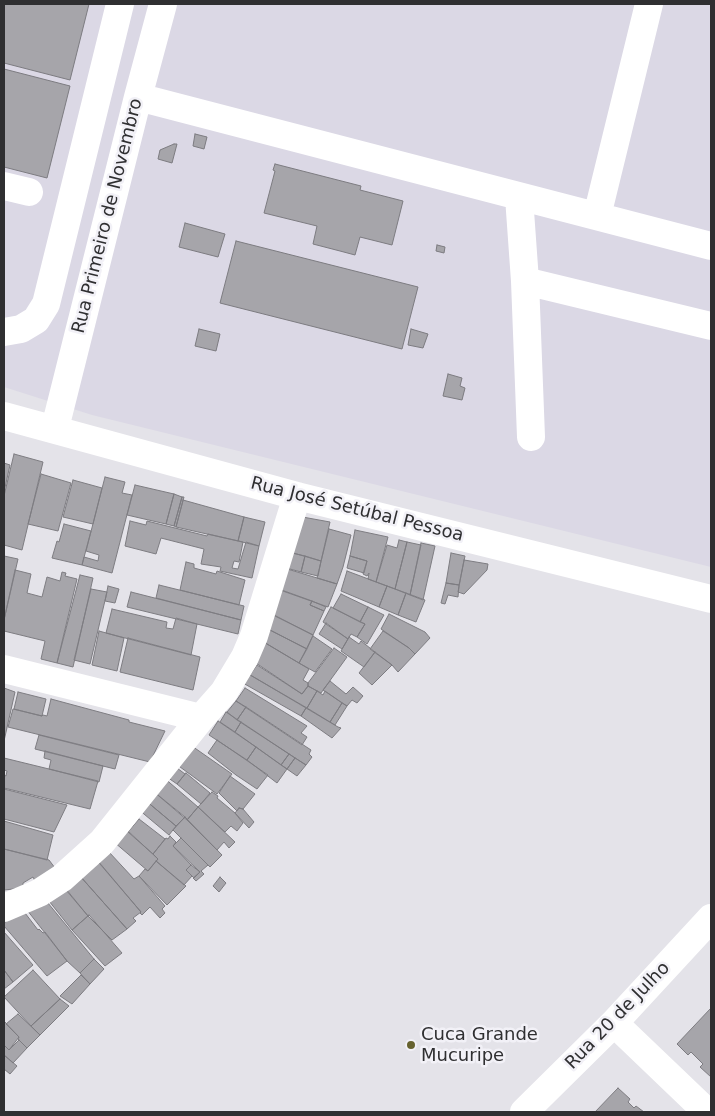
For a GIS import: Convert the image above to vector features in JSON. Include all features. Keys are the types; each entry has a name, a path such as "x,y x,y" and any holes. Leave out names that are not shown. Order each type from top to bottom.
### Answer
{"street":[{"path":"4,332 21,329 36,320 46,304 120,4"},
{"name":"Rua Primeiro de Novembro","path":"55,428 163,4"},
{"path":"597,216 649,4"},
{"path":"138,97 519,198 711,246"},
{"path":"519,198 525,281 531,436"},
{"path":"525,281 711,326"},
{"name":"Rua José Setúbal Pessoa","path":"4,416 55,428 297,496 711,599"},
{"path":"4,908 39,893 62,878 102,842 224,692 245,657 262,615 297,496"},
{"path":"4,669 201,718"},
{"name":"Rua 20 de Julho","path":"524,1112 614,1023 711,918"},
{"path":"614,1023 706,1112"}],"shaded area":[{"path":"4,4 711,4 711,567 92,415 4,387"}],"building":[{"path":"4,4 89,4 70,80 4,63"},
{"path":"4,69 70,86 47,178 4,167"},
{"path":"195,134 207,137 204,149 193,146"},
{"path":"177,144 172,163 158,159 160,150"},
{"path":"275,164 361,186 360,190 403,201 392,245 360,237 355,255 313,244 317,226 264,213 275,171 273,170"},
{"path":"185,223 225,234 218,257 179,247"},
{"path":"236,241 418,287 402,349 220,303"},
{"path":"437,245 445,247 444,253 436,251"},
{"path":"199,329 220,334 216,351 195,346"},
{"path":"411,329 428,334 423,348 408,345"},
{"path":"448,374 462,378 460,386 465,388 462,400 443,396"},
{"path":"14,454 43,462 22,550 4,545 4,496"},
{"path":"4,463 10,465 4,492"},
{"path":"41,474 71,483 58,531 28,524"},
{"path":"105,477 125,482 122,493 132,495 112,573 82,565 84,557 98,561 99,555 86,551"},
{"path":"73,480 102,488 93,524 63,517"},
{"path":"135,485 174,494 166,524 127,515"},
{"path":"174,494 182,497 174,526 166,524"},
{"path":"182,497 184,497 176,527 174,526"},
{"path":"183,500 244,517 238,541 176,527"},
{"path":"297,516 330,522 321,561 290,552"},
{"path":"244,517 265,522 259,546 238,541"},
{"path":"130,521 146,525 147,521 207,536 208,534 243,542 239,562 234,561 232,568 238,569 246,542 259,546 252,578 220,571 221,567 201,564 204,549 161,538 156,554 125,546"},
{"path":"64,524 91,531 82,565 52,558"},
{"path":"329,529 351,535 337,584 317,578"},
{"path":"355,530 388,537 376,582 368,579 369,573 367,576 363,574 367,561 350,556"},
{"path":"399,540 407,542 395,589 376,582 387,545 397,548"},
{"path":"407,542 421,545 410,595 395,589"},
{"path":"421,543 435,546 423,600 410,595"},
{"path":"283,551 305,556 301,572 279,566"},
{"path":"451,553 465,556 459,585 446,583"},
{"path":"4,556 18,559 4,620"},
{"path":"305,556 321,561 318,576 301,572"},
{"path":"350,556 367,561 364,573 347,568"},
{"path":"464,560 488,564 487,570 464,594 458,592"},
{"path":"186,562 194,564 194,568 216,574 217,571 245,580 239,605 180,590"},
{"path":"284,568 337,584 328,607 280,590"},
{"path":"15,570 31,574 27,593 42,597 47,577 60,581 62,572 66,573 65,576 77,579 57,663 41,659 45,641 4,631 4,620"},
{"path":"347,571 387,586 379,607 341,591"},
{"path":"80,575 93,578 73,667 57,663"},
{"path":"446,583 459,585 458,597 448,595 445,604 441,603"},
{"path":"159,585 244,606 241,620 156,598"},
{"path":"108,586 119,589 115,603 105,601"},
{"path":"387,586 406,593 398,615 379,607"},
{"path":"276,588 312,601 310,605 324,611 313,635 269,613"},
{"path":"91,589 107,592 90,664 74,660"},
{"path":"131,592 241,620 238,634 127,607"},
{"path":"406,593 425,600 416,622 398,615"},
{"path":"341,594 368,607 360,622 333,608"},
{"path":"312,601 326,607 324,611 310,605"},
{"path":"331,607 365,624 357,637 351,634 348,639 323,622"},
{"path":"368,607 384,615 367,644 357,637 365,624 360,622"},
{"path":"112,609 167,622 166,628 173,629 176,618 197,624 191,655 106,633"},
{"path":"272,614 313,635 307,649 266,628"},
{"path":"389,614 425,632 430,638 415,654 381,629"},
{"path":"326,623 348,639 342,649 319,634"},
{"path":"266,628 307,649 299,663 262,641"},
{"path":"99,631 124,638 117,671 92,665"},
{"path":"383,631 415,654 398,672 392,665 370,649"},
{"path":"313,636 332,649 315,672 299,663"},
{"path":"349,637 359,644 361,641 375,652 364,667 341,651"},
{"path":"128,638 200,657 193,690 120,672"},
{"path":"262,641 309,669 303,680 308,683 308,686 302,694 253,661"},
{"path":"334,648 347,657 321,693 308,686 308,683"},
{"path":"375,652 392,665 372,685 359,673"},
{"path":"257,665 302,694 308,686 317,691 307,708 250,675"},
{"path":"247,673 306,708 301,716 243,683"},
{"path":"330,681 346,694 353,687 363,696 357,703 352,700 347,706 323,690"},
{"path":"4,688 15,692 4,741"},
{"path":"245,688 307,726 301,733 307,737 302,745 236,701"},
{"path":"317,691 323,695 325,691 342,703 330,722 307,708"},
{"path":"18,692 46,699 42,716 14,709"},
{"path":"51,699 165,731 150,762 8,727 13,709 47,716"},
{"path":"236,701 246,707 237,720 227,712"},
{"path":"342,703 347,706 335,725 330,722"},
{"path":"246,707 311,750 309,754 312,757 306,765 237,720"},
{"path":"306,708 341,728 332,738 301,716"},
{"path":"226,712 241,722 235,732 220,722"},
{"path":"218,721 256,747 247,760 209,735"},
{"path":"241,722 289,754 281,765 235,732"},
{"path":"39,735 119,755 115,769 35,749"},
{"path":"217,740 268,775 257,789 208,753"},
{"path":"189,744 232,774 217,794 176,764"},
{"path":"256,747 287,769 277,783 247,760"},
{"path":"45,751 103,766 99,782 49,769 51,760 44,758"},
{"path":"289,754 295,758 287,769 281,765"},
{"path":"4,758 98,781 90,809 4,788 4,775 6,776 7,771 4,770"},
{"path":"295,758 306,765 297,776 287,769"},
{"path":"173,765 185,774 177,784 164,775"},
{"path":"186,773 210,793 201,804 177,784"},
{"path":"230,776 255,794 243,809 239,808 237,811 219,793"},
{"path":"163,777 198,807 187,820 153,791"},
{"path":"4,789 67,805 54,832 4,819"},
{"path":"153,791 185,817 176,826 145,800"},
{"path":"212,792 243,823 237,831 231,826 225,832 198,807"},
{"path":"145,800 176,826 169,835 138,809"},
{"path":"198,807 235,842 229,848 224,842 217,850 187,820"},
{"path":"239,808 243,809 254,822 249,828 235,813"},
{"path":"185,817 222,855 210,867 173,830"},
{"path":"139,819 165,839 153,854 128,832"},
{"path":"4,821 53,835 47,860 4,849"},
{"path":"128,831 158,859 148,871 114,842"},
{"path":"170,836 176,842 173,846 191,865 186,870 192,876 184,885 156,861 158,859 153,854 166,838 168,839"},
{"path":"181,838 208,865 201,871 204,874 196,881 193,878 200,872 173,846"},
{"path":"4,849 49,860 55,868 35,881 33,877 23,883 23,888 4,890"},
{"path":"109,852 134,879 139,876 165,906 162,909 165,913 160,918 150,907 142,915 98,861"},
{"path":"94,857 141,912 133,918 136,921 127,929 80,876"},
{"path":"156,861 186,886 167,905 139,876 145,869 148,871"},
{"path":"191,865 200,872 194,878 186,870"},
{"path":"80,876 127,929 112,940 88,916 66,889"},
{"path":"220,877 226,883 219,892 213,886"},
{"path":"60,883 88,916 72,930 49,901"},
{"path":"43,897 94,959 80,973 67,961 27,910"},
{"path":"22,909 38,930 43,933 45,932 67,961 47,976 4,926 4,923"},
{"path":"89,915 122,953 105,966 72,930"},
{"path":"4,932 33,965 13,982 4,970"},
{"path":"94,959 104,969 90,984 80,973"},
{"path":"4,970 13,982 4,989"},
{"path":"33,970 60,999 31,1026 4,997"},
{"path":"81,975 90,984 72,1004 60,996"},
{"path":"60,999 69,1006 40,1035 31,1026"},
{"path":"711,1008 711,1077 700,1067 703,1064 691,1052 688,1055 677,1044"},
{"path":"18,1014 40,1035 27,1048 6,1024"},
{"path":"4,1021 19,1037 9,1050 5,1046 4,1048"},
{"path":"19,1040 27,1048 13,1063 4,1055 4,1048 5,1046 9,1050"},
{"path":"4,1055 17,1066 10,1074 4,1069"},
{"path":"618,1088 630,1099 628,1102 634,1108 636,1106 644,1112 595,1112"}],"place":[{"name":"Cuca Grande Mucuripe","path":"411,1045"}]}
